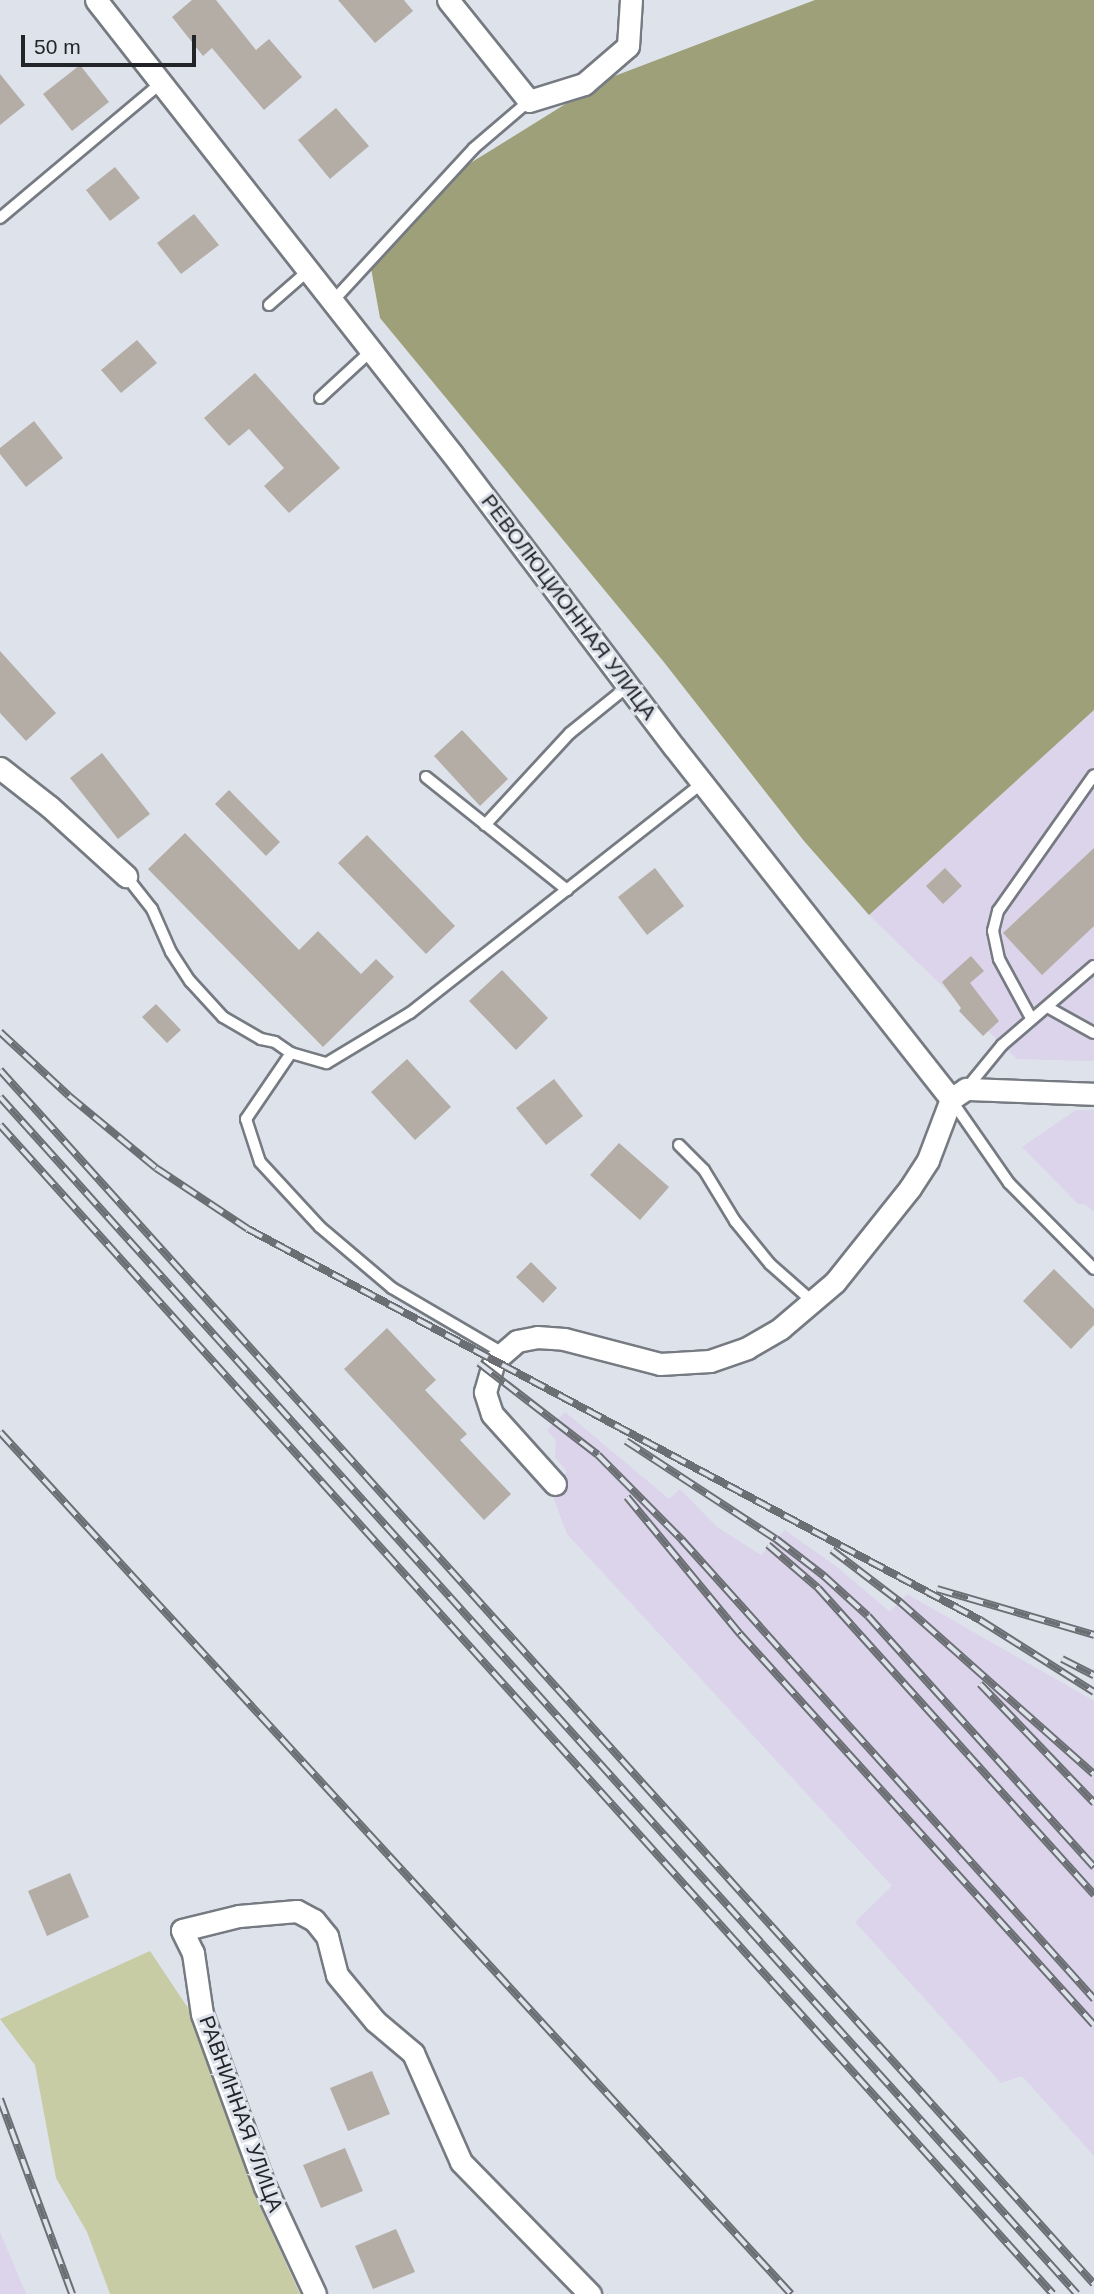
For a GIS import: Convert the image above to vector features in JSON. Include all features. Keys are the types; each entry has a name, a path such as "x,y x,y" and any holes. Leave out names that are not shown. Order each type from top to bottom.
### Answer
{"street":[{"name":"РЕВОЛЮЦИОННАЯ УЛИЦА","path":"96,0 371,351 702,783 958,1094"},
{"path":"448,0 529,101 584,84 628,46 632,0"},
{"path":"0,768 50,807 126,876"},
{"path":"555,1484 492,1414 485,1392 494,1361 517,1341 537,1337 564,1339 660,1364 709,1361 747,1348 781,1328 835,1282 910,1188 928,1160 958,1094 1094,1094"},
{"name":"РАВНИННАЯ УЛИЦА","path":"315,2294 261,2175 202,2014 193,1953 182,1930 239,1916 297,1911 314,1920 327,1936 337,1975 375,2021 413,2053 461,2162 590,2294"}],"lane":[{"path":"0,218 161,83"},
{"path":"332,302 474,148 529,101"},
{"path":"269,305 308,271"},
{"path":"320,398 371,351"},
{"path":"485,825 570,733 628,685"},
{"path":"1031,1018 999,959 993,931 998,911 1094,775"},
{"path":"426,777 567,890"},
{"path":"126,876 152,909 171,953 184,972 223,1017 261,1039 275,1042 291,1053 327,1062 410,1013 702,783"},
{"path":"1094,966 1002,1045 958,1094 1009,1183 1094,1269"},
{"path":"1049,1007 1094,1033"},
{"path":"291,1053 246,1119 260,1162 320,1227 392,1288 503,1353"},
{"path":"679,1145 704,1170 735,1221 770,1264 812,1301"}],"shaded area":[{"path":"1094,710 1094,1061 1017,1059 869,915"},
{"path":"1076,1110 1094,1110 1094,1212 1085,1204 1078,1204 1022,1147"},
{"path":"565,1412 669,1499 680,1489 717,1527 761,1555 785,1530 837,1567 890,1612 907,1594 1094,1701 1094,2156 1022,2076 1001,2083 855,1922 892,1886 567,1534 552,1494 555,1484 567,1472 555,1457 556,1440 547,1430"},
{"path":"0,2232 26,2294 0,2294"}],"green space":[{"path":"815,0 1094,0 1094,710 869,915 804,841 663,661 380,318 371,268 464,167 604,80"},
{"path":"150,1951 196,2020 253,2191 300,2294 110,2294 87,2232 56,2178 35,2065 0,2019"}],"building":[{"path":"192,0 216,0 256,50 269,39 302,77 264,110 212,48 203,56 172,17"},
{"path":"338,0 404,0 413,11 375,43"},
{"path":"80,65 109,102 72,131 43,94"},
{"path":"0,74 25,105 0,125"},
{"path":"336,108 369,146 330,179 298,140"},
{"path":"115,167 140,198 110,221 86,190"},
{"path":"194,214 219,245 181,274 157,243"},
{"path":"137,340 157,363 121,393 101,370"},
{"path":"255,373 340,468 289,513 264,486 284,468 249,429 229,446 204,418"},
{"path":"34,421 63,458 26,487 0,454 0,448"},
{"path":"0,651 56,713 26,741 0,713"},
{"path":"462,730 508,779 480,806 434,756"},
{"path":"102,753 150,814 118,839 70,778"},
{"path":"229,790 280,842 266,856 215,804"},
{"path":"185,833 299,950 318,931 361,974 376,959 394,977 323,1047 148,869"},
{"path":"367,835 455,926 426,954 338,863"},
{"path":"1094,848 1094,926 1042,975 1003,933"},
{"path":"655,868 684,906 647,935 618,897"},
{"path":"945,868 962,886 943,904 926,886"},
{"path":"971,956 984,971 970,983 999,1021 983,1036 959,1011 961,1008 942,982"},
{"path":"502,970 548,1018 516,1050 469,1001"},
{"path":"156,1004 181,1030 167,1043 142,1017"},
{"path":"407,1059 451,1107 415,1140 371,1092"},
{"path":"554,1079 583,1116 546,1145 516,1108"},
{"path":"619,1143 669,1187 640,1220 590,1175"},
{"path":"531,1262 557,1288 543,1303 516,1277"},
{"path":"1054,1269 1094,1309 1094,1325 1071,1349 1023,1301"},
{"path":"387,1328 436,1380 425,1390 467,1434 460,1440 511,1494 484,1520 344,1369"},
{"path":"70,1873 89,1917 47,1936 28,1891"},
{"path":"372,2071 390,2114 348,2131 330,2088"},
{"path":"345,2148 363,2191 321,2208 303,2165"},
{"path":"396,2229 415,2272 373,2289 355,2246"}],"railway":[{"path":"0,1032 69,1096 156,1168 248,1229 980,1620 1094,1692"},
{"path":"0,1070 1094,2284"},
{"path":"0,1097 1077,2294"},
{"path":"0,1125 1053,2294"},
{"path":"479,1363 598,1455 682,1540 1094,1999"},
{"path":"0,1432 791,2294"},
{"path":"626,1441 776,1539 824,1576 868,1616 1094,1867"},
{"path":"627,1497 740,1634 1094,2025"},
{"path":"768,1545 818,1588 1094,1895"},
{"path":"832,1550 900,1602 1094,1774"},
{"path":"937,1589 1094,1635"},
{"path":"1062,1659 1094,1675"},
{"path":"980,1684 1094,1803"},
{"path":"0,2099 72,2294"}]}
